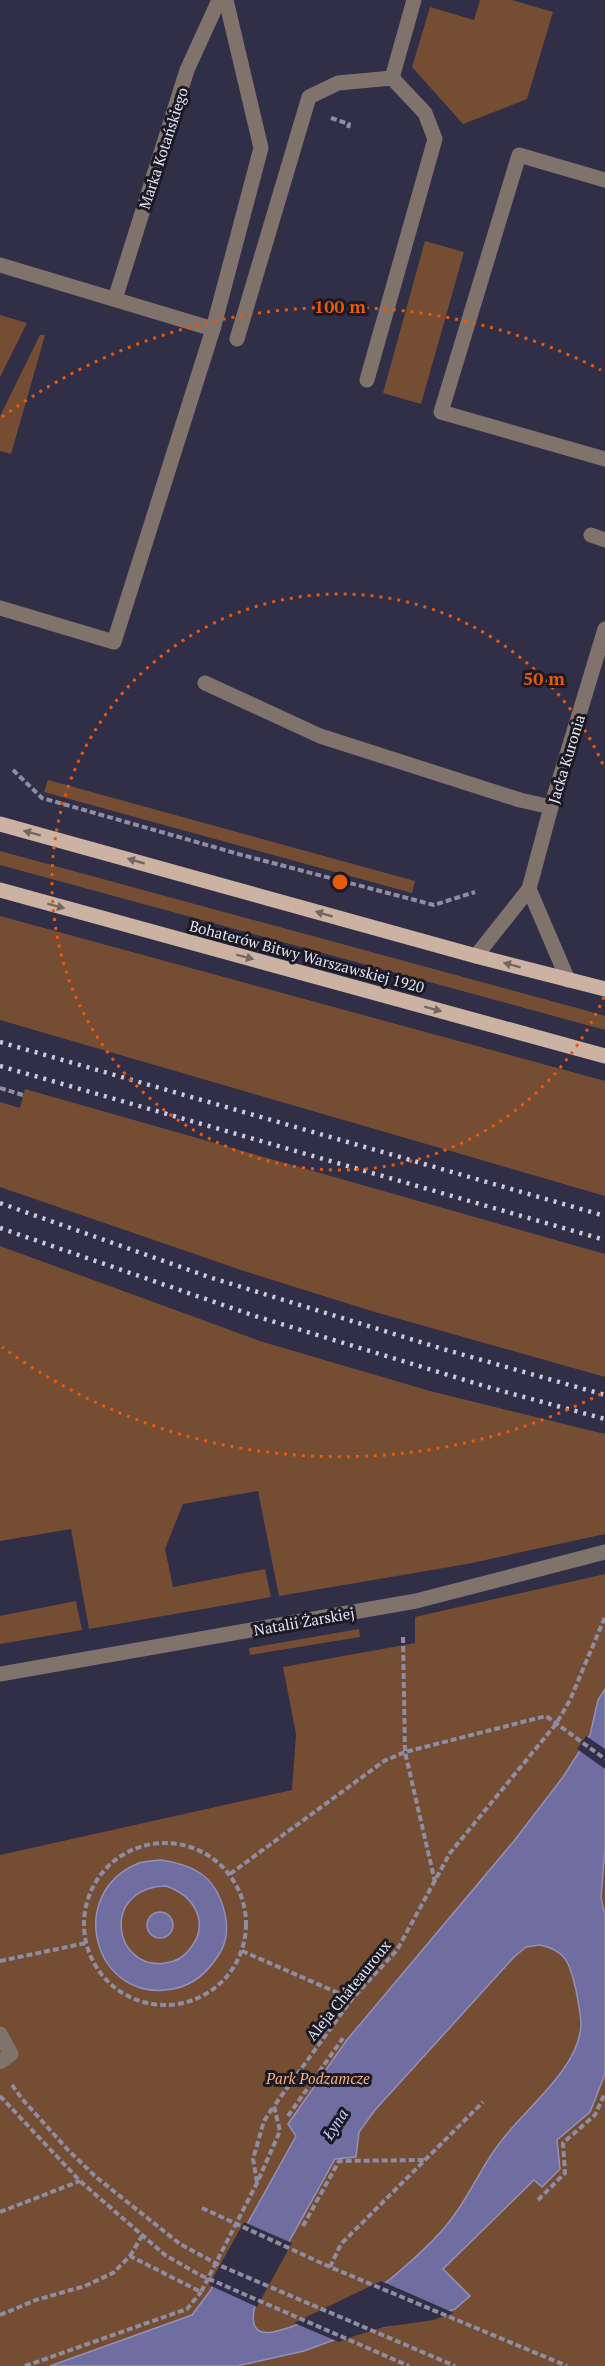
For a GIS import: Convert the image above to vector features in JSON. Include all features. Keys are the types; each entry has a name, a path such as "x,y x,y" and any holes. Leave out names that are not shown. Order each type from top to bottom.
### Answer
{"main road":[{"path":"0,824 476,956 605,989"},
{"name":"Bohaterów Bitwy Warszawskiej 1920","path":"0,890 605,1056"}],"street":[{"name":"Marka Kotańskiego","path":"115,299 187,70 219,0"},
{"path":"0,608 114,642 213,329 261,148 226,0"},
{"path":"392,78 414,0"},
{"path":"237,339 309,97 338,83 392,78"},
{"path":"367,380 435,139 425,113 392,78"},
{"path":"605,180 519,155 441,412 605,459"},
{"path":"0,265 213,329"},
{"name":"Jacka Kuronia","path":"476,956 530,889 551,807 605,629"},
{"path":"205,684 320,736 520,800 551,807"},
{"path":"530,889 568,981"},
{"name":"Natalii Żarskiej","path":"0,1674 416,1601 605,1552"},
{"path":"0,2034 6,2058"}],"path":[{"path":"329,117 349,124 348,128"},
{"path":"13,770 42,798 253,858 434,905 475,892"},
{"path":"0,1088 23,1095"},
{"name":"Aleja Châteauroux","path":"257,2183 253,2159 264,2121 352,1999 397,1950 450,1853 556,1724 570,1700 605,1617"},
{"path":"403,1637 405,1752 435,1882"},
{"path":"230,1874 384,1761 405,1752 546,1716 605,1759"},
{"path":"157,1842 173,1842 190,1846 218,1862 230,1874 241,1893 247,1926 242,1951 226,1978 216,1988 189,2002 159,2005 129,1997 105,1979 96,1967 86,1943 83,1920 91,1888 100,1873 125,1852 157,1842"},
{"path":"0,1961 86,1943"},
{"path":"242,1951 352,1999"},
{"path":"288,2116 343,2038"},
{"path":"12,2085 68,2150 96,2177 180,2244 221,2266 455,2366"},
{"path":"538,2200 564,2173 563,2143 596,2115 605,2093"},
{"path":"0,2096 80,2181 150,2243 200,2275 409,2366"},
{"path":"330,2267 341,2244 483,2102"},
{"path":"25,2366 188,2309 201,2292 257,2183 280,2131 274,2106"},
{"path":"34,2132 38,2128"},
{"path":"303,2226 339,2162 424,2160"},
{"path":"0,2212 80,2181"},
{"path":"202,2208 450,2319 567,2366"},
{"path":"0,2315 85,2286 113,2273 130,2256 142,2236"},
{"path":"130,2256 201,2292"}],"green space":[{"path":"480,0 512,0 553,12 527,99 463,124 412,67 430,7 474,20"},
{"path":"425,241 464,252 421,404 383,393"},
{"path":"0,315 27,323 0,377"},
{"path":"40,335 45,335 11,454 0,451 0,416"},
{"path":"48,780 415,881 412,893 44,792"},
{"path":"0,851 605,1016 605,1030 0,865"},
{"path":"0,916 605,1081 605,1196 0,1020"},
{"path":"25,1089 605,1254 605,1377 375,1312 244,1271 0,1187 0,1102 20,1108"},
{"path":"0,1246 263,1342 430,1391 605,1434 605,1534 467,1564 279,1596 258,1491 183,1504 165,1549 173,1587 265,1569 271,1597 89,1629 71,1529 0,1541"},
{"name":"Park Podzamcze","path":"605,1574 605,2366 0,2366 0,1855 292,1790 296,1734 283,1667 415,1643 415,1617"},
{"path":"76,1601 82,1630 0,1644 0,1616"},
{"path":"359,1629 360,1637 250,1655 249,1648"}],"water":[{"name":"Łyna","path":"605,1689 605,1847 601,1898 605,1915 605,2074 590,2112 557,2140 560,2169 542,2187 534,2180 443,2269 470,2296 455,2309 432,2317 353,2333 304,2351 237,2366 50,2366 192,2315 210,2291 296,2136 288,2124 346,2041 514,1841 563,1777 590,1735 598,1700","holes":["540,1945 562,1955 572,1973 581,2026 578,2042 571,2057 550,2087 512,2127 494,2150 453,2217 426,2247 382,2285 295,2326 273,2332 258,2330 253,2320 260,2294 335,2159 356,2157 359,2132 375,2110 514,1957 526,1947"]},
{"path":"161,1860 186,1866 208,1880 220,1898 224,1909 225,1941 212,1964 195,1980 173,1989 146,1989 124,1980 108,1964 98,1943 96,1920 102,1897 116,1878 139,1863","holes":["166,1886 185,1897 197,1912 199,1930 196,1940 187,1953 172,1962 148,1962 134,1955 125,1943 121,1928 123,1913 130,1900 145,1890"]},
{"path":"160,1912 169,1916 173,1925 169,1934 160,1938 151,1934 147,1925 151,1916"}],"pier":[{"path":"586,1736 605,1749 605,1769 577,1749"},
{"path":"244,2222 292,2243 257,2307 209,2285"},
{"path":"381,2281 454,2313 433,2320 385,2327 339,2342 294,2323"}],"railway":[{"path":"0,1042 605,1216"},
{"path":"0,1066 605,1240"},
{"path":"0,1203 212,1278 443,1349 605,1395"},
{"path":"0,1228 255,1316 491,1388 605,1419"}]}
